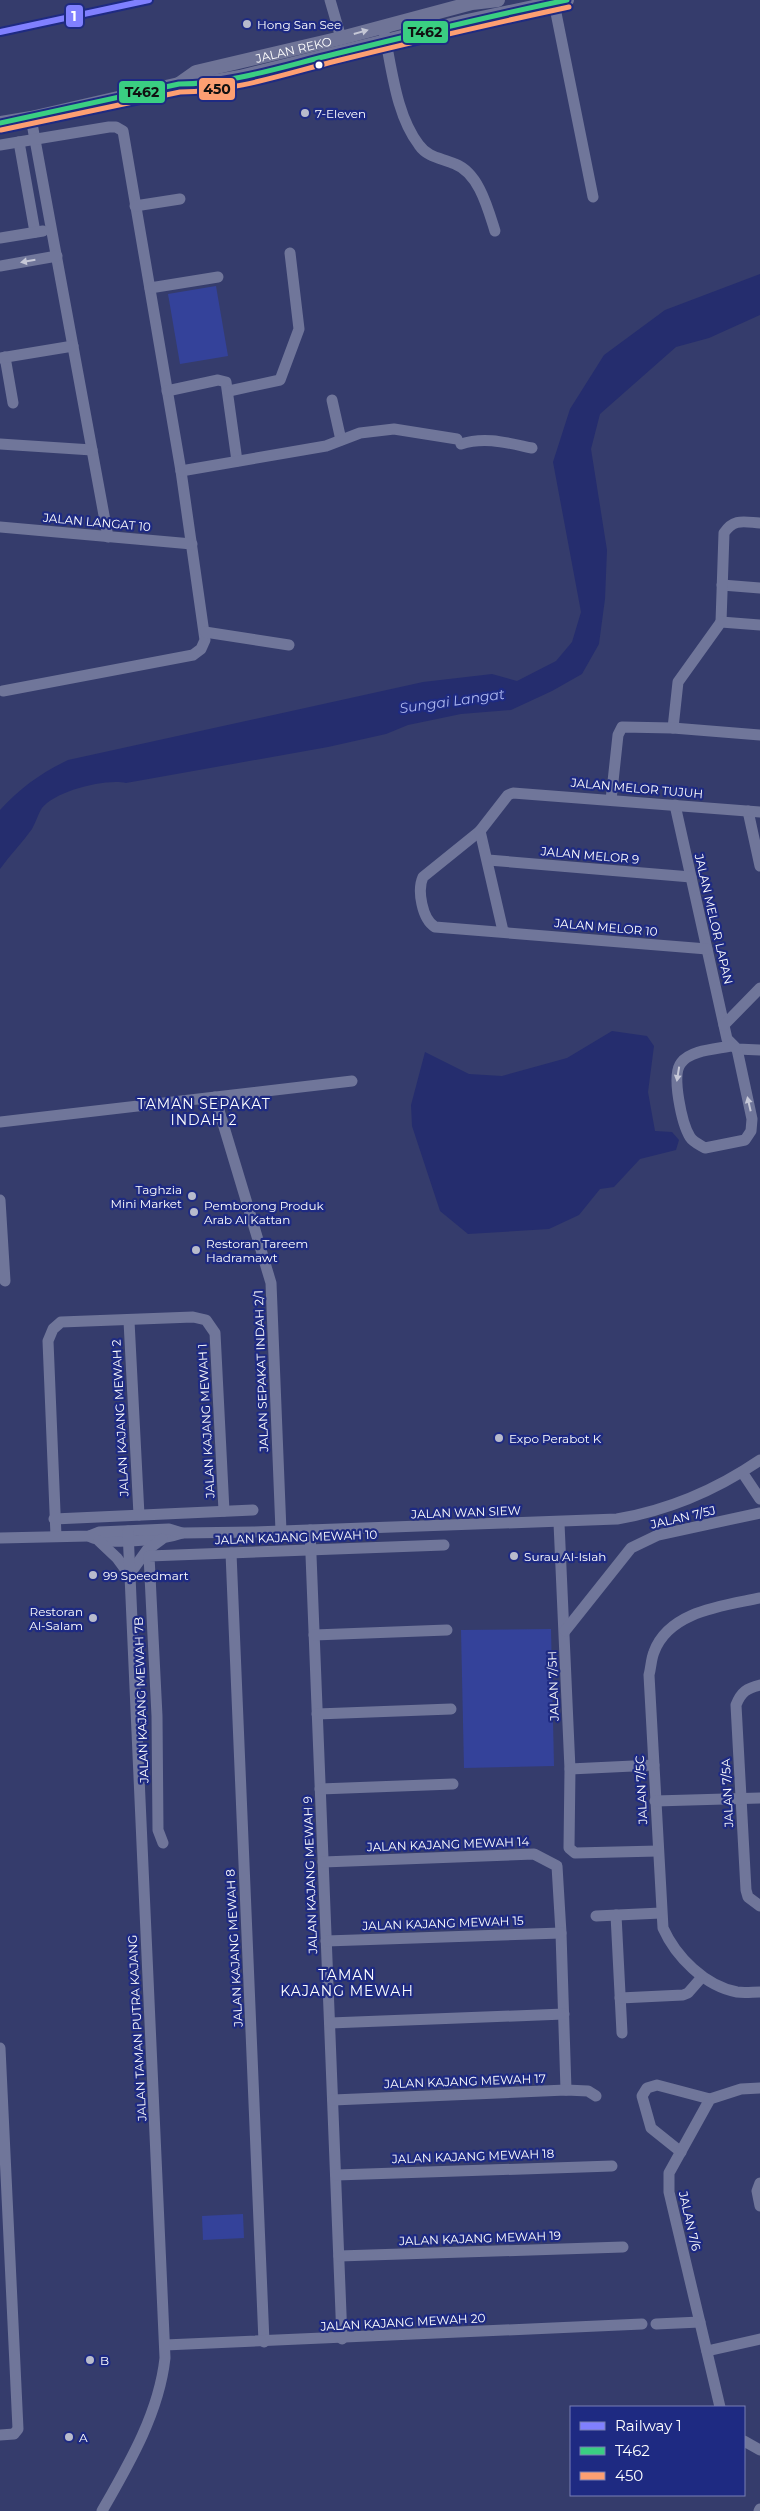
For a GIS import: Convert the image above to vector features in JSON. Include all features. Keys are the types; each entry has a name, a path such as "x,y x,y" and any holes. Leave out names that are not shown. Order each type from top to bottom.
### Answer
{"main road":[{"name":"JALAN REKO","path":"179,84 196,72 340,38 472,3 498,0"},
{"path":"388,50 467,21 560,1"},
{"name":"JALAN REKO","path":"0,122 31,118 179,84 200,84 240,77 366,48 379,47 388,50"}],"street":[{"path":"330,0 340,38"},
{"path":"560,1 593,197"},
{"path":"382,26 408,128 420,147 434,158 457,164 481,188 495,231"},
{"path":"31,118 108,537"},
{"path":"0,145 109,127 119,128 123,131 181,471 205,632 205,640 201,649 193,654 3,691"},
{"path":"19,142 36,232"},
{"path":"136,206 180,199"},
{"path":"0,238 52,229"},
{"path":"229,391 280,380 299,330 290,253"},
{"path":"0,266 56,256"},
{"path":"150,288 218,277"},
{"path":"13,403 3,358 73,346"},
{"path":"167,392 218,380 226,382 229,391 237,461"},
{"path":"332,400 341,440"},
{"path":"181,471 326,446 360,433 394,429 459,442 474,440 495,441 532,448"},
{"path":"0,444 92,450"},
{"path":"673,728 678,682 721,622 724,533 730,524 737,521 760,523"},
{"name":"JALAN LANGAT 10","path":"0,527 192,544"},
{"path":"722,585 760,588"},
{"path":"721,622 760,625"},
{"path":"205,632 289,645"},
{"path":"611,800 618,735 622,727 673,728 760,735"},
{"name":"JALAN MELOR TUJUH","path":"480,831 508,795 512,793 754,811"},
{"name":"JALAN MELOR LAPAN","path":"675,805 724,1026 731,1045 752,1118 752,1131 745,1140 705,1148 698,1145 688,1132 676,1073 681,1062 690,1056 731,1045"},
{"path":"754,811 760,866"},
{"path":"480,831 503,932"},
{"name":"JALAN MELOR 10","path":"480,831 423,876 419,888 422,902 428,921 435,927 707,949"},
{"name":"JALAN MELOR 9","path":"488,860 691,877"},
{"path":"724,1026 760,988"},
{"path":"731,1045 760,1050"},
{"path":"0,1122 352,1081"},
{"name":"JALAN SEPAKAT INDAH 2/1","path":"215,1097 271,1283 281,1531"},
{"path":"0,1200 1,1244 5,1281"},
{"name":"JALAN KAJANG MEWAH 1","path":"56,1536 48,1341 53,1329 61,1322 193,1318 206,1320 216,1333 224,1511"},
{"name":"JALAN KAJANG MEWAH 2","path":"129,1321 139,1515"},
{"name":"JALAN WAN SIEW","path":"128,1535 162,1538 182,1533 559,1523 617,1519 644,1514 686,1501 742,1472 760,1460"},
{"path":"742,1472 760,1499"},
{"name":"JALAN KAJANG MEWAH 1","path":"54,1519 253,1510"},
{"name":"JALAN 7/5J","path":"565,1631 631,1548 658,1535 760,1513"},
{"name":"JALAN 7/5H","path":"559,1523 570,1769 569,1848 576,1854 658,1851"},
{"name":"JALAN WAN SIEW","path":"0,1538 56,1536 94,1538 169,1529 182,1533"},
{"name":"JALAN KAJANG MEWAH 9","path":"310,1530 342,2339"},
{"name":"JALAN TAMAN PUTRA KAJANG","path":"102,2511 143,2434 164,2371 128,1535"},
{"path":"94,1538 118,1558 129,1575 147,1550 162,1538"},
{"name":"JALAN KAJANG MEWAH 10","path":"149,1556 444,1545"},
{"name":"JALAN KAJANG MEWAH 8","path":"230,1553 264,2342"},
{"name":"JALAN KAJANG MEWAH 7B","path":"149,1556 157,1716 158,1830 163,1843"},
{"name":"JALAN 7/5C","path":"760,1598 689,1616 676,1623 654,1651 649,1675 663,1928 670,1943 702,1977 721,1987 738,1992 760,1992"},
{"path":"314,1635 447,1630"},
{"name":"JALAN 7/5A","path":"760,1685 750,1688 740,1695 736,1705 746,1890 748,1897 760,1906"},
{"path":"317,1714 450,1709"},
{"path":"570,1769 654,1765"},
{"path":"320,1789 453,1784"},
{"path":"656,1801 760,1798"},
{"name":"JALAN KAJANG MEWAH 14","path":"323,1862 534,1854 557,1866 566,2090"},
{"path":"596,1916 661,1913"},
{"path":"616,1915 622,2033"},
{"name":"JALAN KAJANG MEWAH 15","path":"326,1940 561,1933"},
{"path":"620,1998 683,1995 688,1993 702,1977"},
{"path":"330,2023 564,2014"},
{"path":"0,2048 2,2146 18,2429 14,2434 0,2435"},
{"path":"681,2152 651,2128 642,2096 647,2088 657,2085 710,2099 741,2089 760,2088"},
{"name":"JALAN KAJANG MEWAH 17","path":"333,2100 566,2090 588,2091 596,2096"},
{"name":"JALAN 7/6","path":"710,2099 669,2172 669,2192 720,2406"},
{"name":"JALAN KAJANG MEWAH 18","path":"336,2175 612,2166"},
{"path":"760,2183 757,2191 760,2206"},
{"name":"JALAN KAJANG MEWAH 19","path":"339,2256 623,2247"},
{"path":"656,2324 700,2322"},
{"name":"JALAN KAJANG MEWAH 20","path":"164,2345 342,2339 642,2324"},
{"path":"707,2351 760,2339"},
{"path":"745,2442 760,2450"}],"shaded area":[{"path":"216,286 228,356 180,364 168,294"},
{"path":"551,1629 554,1766 464,1768 461,1630"},
{"path":"243,2214 244,2238 203,2240 202,2216"}],"water":[{"name":"Sungai Langat","path":"760,274 760,315 709,338 676,347 600,414 591,449 607,550 605,599 599,644 582,674 552,691 511,710 461,714 408,725 386,734 328,747 126,783 106,782 94,784 69,791 58,796 42,808 32,829 0,869 0,810 31,782 68,760 423,682 492,674 517,681 556,661 572,642 581,612 553,462 570,409 604,355 665,310"},
{"path":"612,1031 647,1036 654,1046 648,1092 655,1131 672,1132 679,1140 676,1150 640,1159 614,1187 600,1189 579,1215 549,1229 468,1234 440,1211 412,1126 411,1105 425,1052 469,1074 502,1076 567,1058"}],"rail line":[{"name":"1","path":"0,32 149,0"}],"transit line":[{"name":"T462","path":"0,123 179,84 219,81 258,74 451,26 567,0"},
{"name":"450","path":"1,130 180,92 239,86 394,47 569,7"}],"place":[{"name":"Hong San See","path":"247,24"},
{"name":"7-Eleven","path":"305,113"},
{"name":"Taghzia Mini Market","path":"192,1196"},
{"name":"Pemborong Produk Arab Al Kattan","path":"194,1212"},
{"name":"Restoran Tareem Hadramawt","path":"196,1250"},
{"name":"Expo Perabot K","path":"499,1438"},
{"name":"Surau Al-Islah","path":"514,1556"},
{"name":"99 Speedmart","path":"93,1575"},
{"name":"Restoran Al-Salam","path":"93,1618"},
{"name":"B","path":"90,2360"},
{"name":"A","path":"69,2437"}],"district":[{"name":"TAMAN SEPAKAT INDAH 2","path":"204,1112"},
{"name":"TAMAN KAJANG MEWAH","path":"347,1984"}]}
